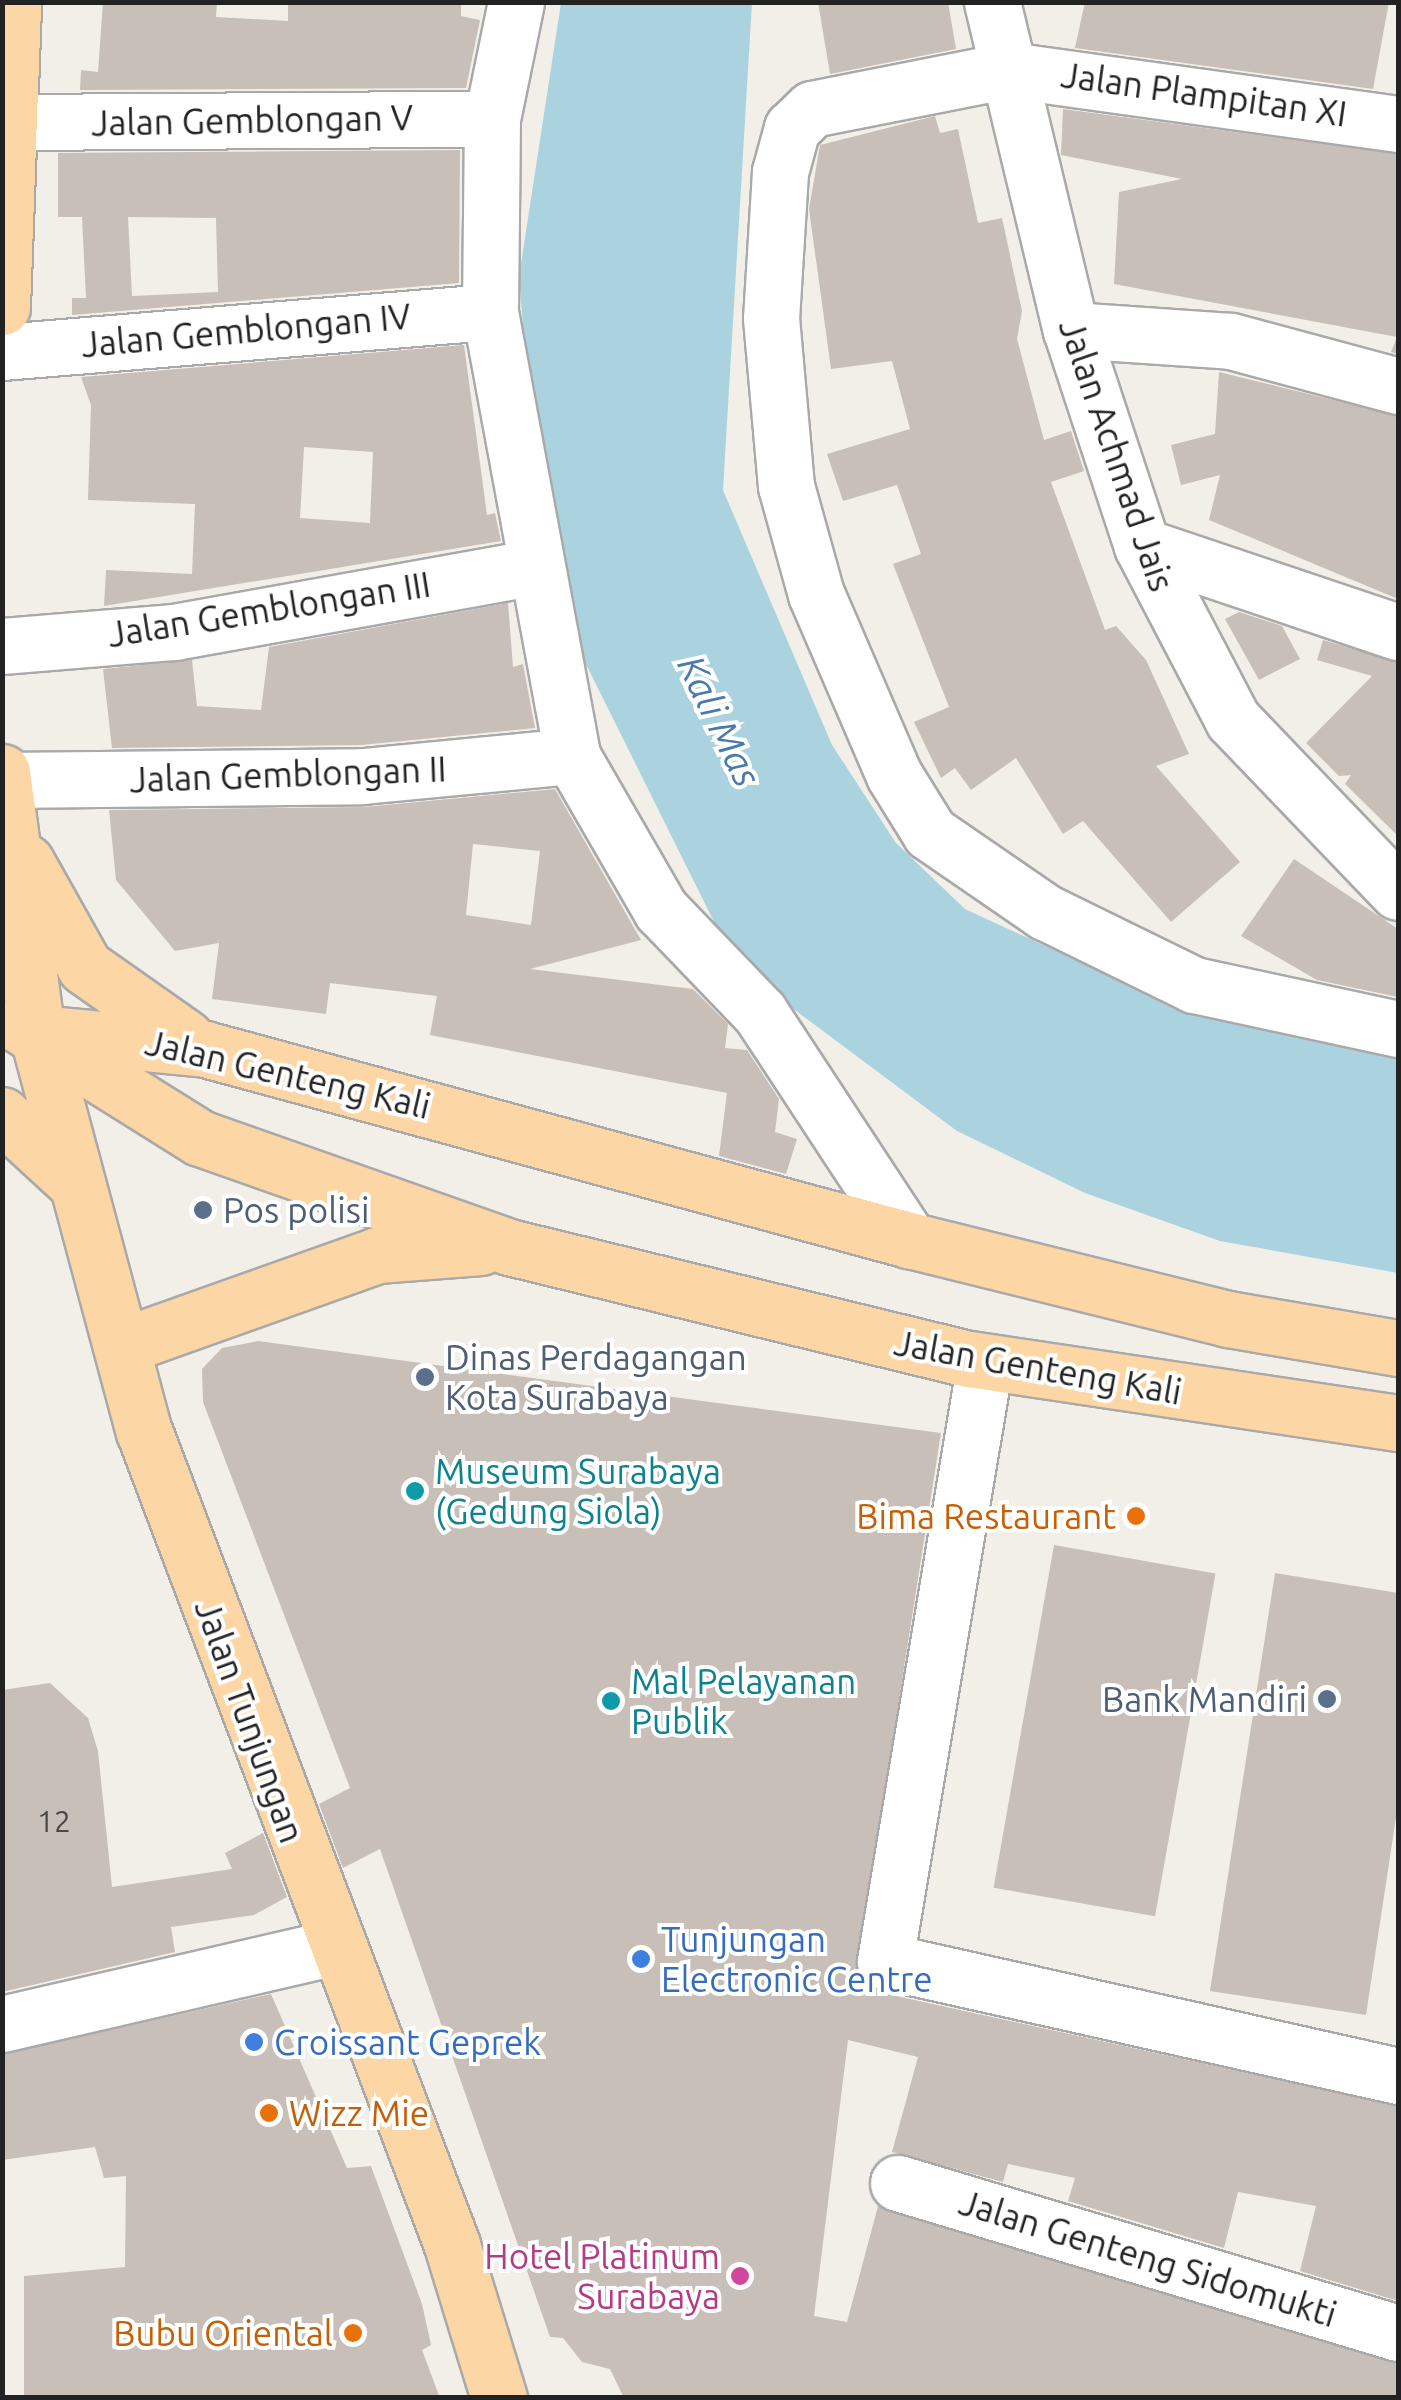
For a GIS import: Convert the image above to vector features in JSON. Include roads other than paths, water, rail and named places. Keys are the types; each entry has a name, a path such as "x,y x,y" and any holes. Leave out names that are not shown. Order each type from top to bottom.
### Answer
{"main road":[{"path":"2,307 13,2"},
{"path":"3,797 85,967 204,1049"},
{"name":"Jalan Tunjungan","path":"3,797 14,1029 76,1183 144,1431 332,1948 452,2245 500,2398"},
{"name":"Jalan Genteng Kali","path":"14,1029 204,1049 909,1240 1228,1319 1398,1348"},
{"name":"Jalan Genteng Kali","path":"14,1029 200,1138 508,1246 985,1362 1398,1423"},
{"path":"2,1116 76,1183"},
{"path":"122,1346 377,1255 508,1246"}],"street":[{"path":"516,2 492,119 490,312 534,567 572,756 661,910 760,1013 909,1240"},
{"name":"Jalan Achmad Jais","path":"992,2 1071,330 1142,546 1232,720 1398,892"},
{"name":"Jalan Plampitan XI","path":"1398,124 1009,70 812,109 787,140 771,318 776,424 816,594 894,775 930,833 982,876 1194,984 1398,1028"},
{"name":"Jalan Gemblongan V","path":"8,144 492,119"},
{"name":"Jalan Gemblongan IV","path":"2,352 490,312"},
{"path":"1071,330 1230,341 1398,386"},
{"path":"1142,546 1398,632"},
{"name":"Jalan Gemblongan III","path":"2,646 174,632 534,567"},
{"name":"Jalan Gemblongan II","path":"3,797 363,776 572,756"},
{"path":"985,1362 885,1961 1398,2076"},
{"path":"2,2024 332,1948"},
{"name":"Jalan Genteng Sidomukti","path":"898,2183 1398,2332"}],"water":[{"name":"Kali Mas","path":"561,3 752,3 723,490 832,745 896,843 965,909 1188,1012 1398,1050 1398,1273 1220,1241 1085,1193 957,1131 736,966 568,628 531,422 519,277"}],"place":[{"name":"Pos polisi","path":"203,1210"},
{"name":"Dinas Perdagangan Kota Surabaya","path":"425,1377"},
{"name":"Museum Surabaya (Gedung Siola)","path":"415,1491"},
{"name":"Bima Restaurant","path":"1136,1516"},
{"name":"Bank Mandiri","path":"1327,1699"},
{"name":"Mal Pelayanan Publik","path":"611,1701"},
{"name":"Tunjungan Electronic Centre","path":"641,1959"},
{"name":"Croissant Geprek","path":"254,2042"},
{"name":"Wizz Mie","path":"269,2113"},
{"name":"Hotel Platinum Surabaya","path":"740,2276"},
{"name":"Bubu Oriental","path":"353,2333"}]}
